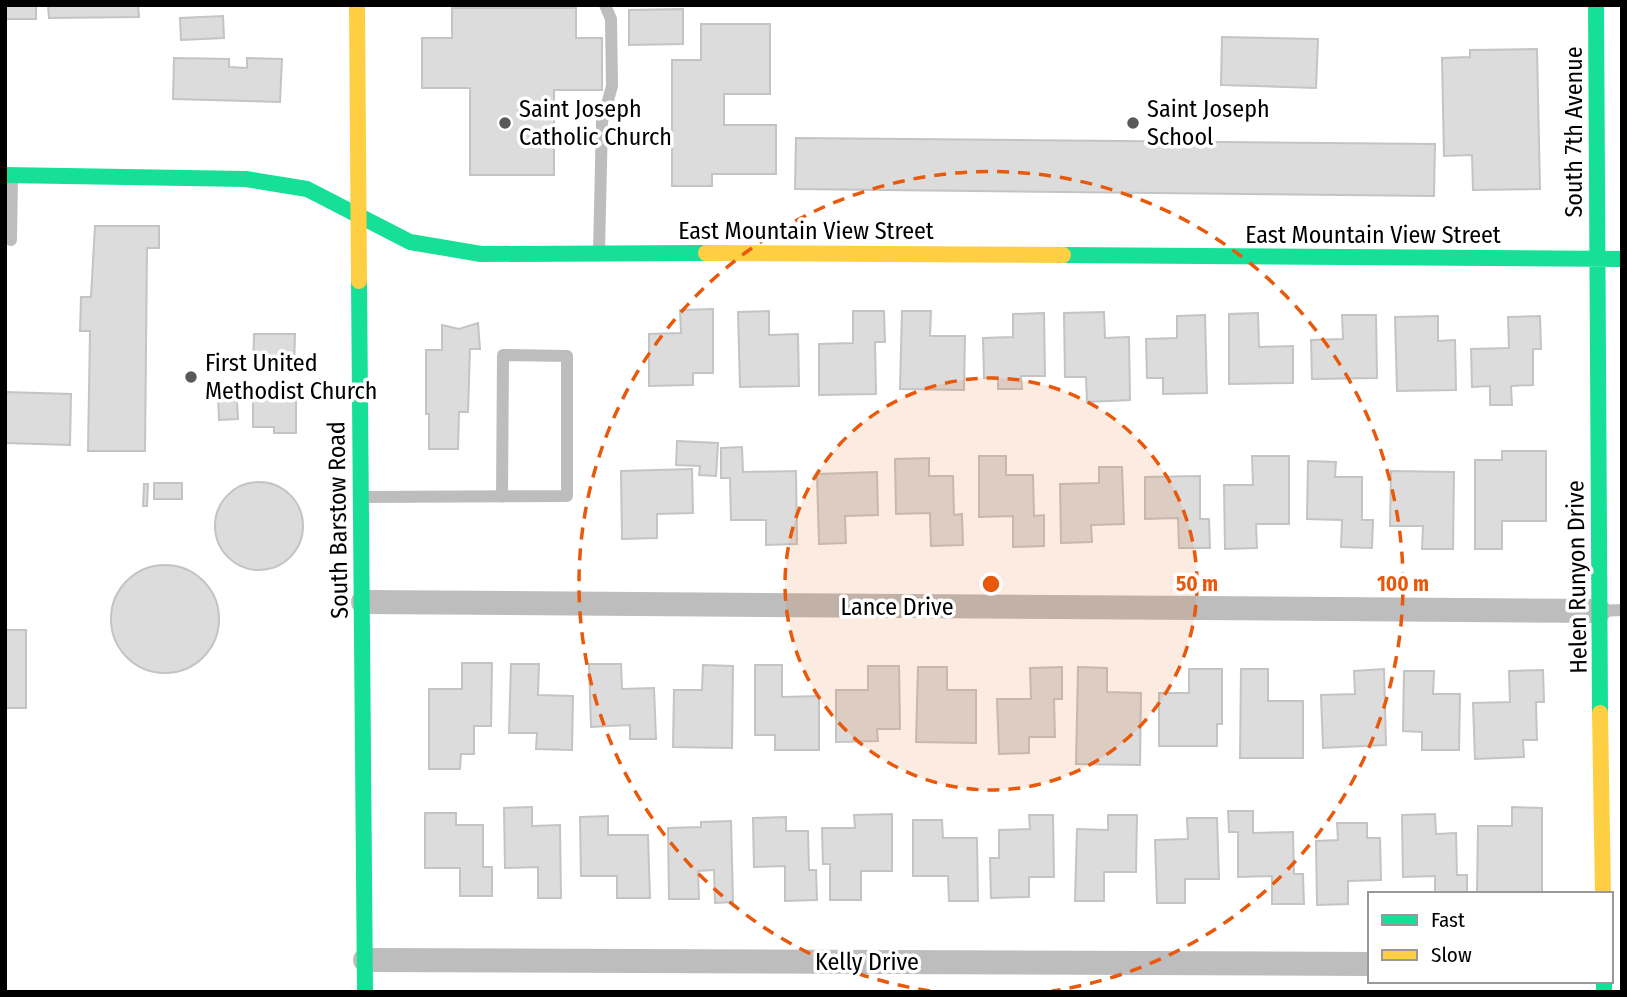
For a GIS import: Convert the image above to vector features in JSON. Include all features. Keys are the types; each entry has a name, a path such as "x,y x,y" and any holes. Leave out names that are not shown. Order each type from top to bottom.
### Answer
{"main road":[{"name":"South Barstow Road","path":"357,5 365,992"},
{"name":"South 7th Avenue","path":"1596,5 1597,259"},
{"name":"East Mountain View Street","path":"8,175 246,179 307,189 410,242 481,254 599,252 1622,259"},
{"name":"Helen Runyon Drive","path":"1597,259 1610,610 1603,892"}],"street":[{"name":"Lance Drive","path":"363,602 1610,610"},
{"name":"Kelly Drive","path":"365,960 1368,964"}],"lane":[{"path":"599,252 602,121 612,86 611,19 605,5"},
{"path":"8,175 10,240"},
{"path":"360,497 502,497 567,496 568,356 503,355 502,497"}],"building":[{"path":"5,5 36,5 36,19 5,19"},
{"path":"48,5 138,5 139,17 49,18"},
{"path":"452,8 576,8 576,38 602,38 602,90 554,90 554,175 470,175 470,88 422,88 422,38 452,38"},
{"path":"683,9 683,44 629,45 629,10"},
{"path":"223,16 224,38 181,40 180,18"},
{"path":"701,24 770,24 770,94 724,94 724,125 776,125 776,174 712,174 712,186 672,186 672,60 701,60"},
{"path":"1222,37 1318,39 1316,88 1221,85"},
{"path":"1537,49 1540,189 1473,190 1472,155 1444,156 1442,58 1470,57 1470,50"},
{"path":"174,58 229,59 229,67 247,68 247,58 282,59 280,102 173,99"},
{"path":"796,138 1435,144 1434,196 795,189"},
{"path":"95,226 159,226 159,248 147,248 145,451 88,451 90,331 80,331 81,297 91,297"},
{"path":"713,309 713,373 693,373 693,385 649,386 649,334 681,333 680,310"},
{"path":"769,311 769,335 798,334 799,386 740,387 738,312"},
{"path":"853,311 884,311 885,342 875,342 876,394 819,395 819,344 853,343"},
{"path":"902,311 931,311 930,336 965,336 964,390 900,389"},
{"path":"1104,312 1105,338 1129,337 1130,400 1087,402 1086,377 1065,377 1064,313"},
{"path":"1044,313 1045,376 1021,376 1022,389 998,389 998,377 984,378 983,338 1013,337 1013,314"},
{"path":"1258,313 1259,347 1293,346 1293,383 1229,384 1229,314"},
{"path":"1205,315 1207,393 1163,394 1163,378 1147,378 1146,339 1177,338 1177,316"},
{"path":"1342,315 1376,315 1377,378 1312,379 1311,340 1343,339"},
{"path":"1438,316 1438,341 1455,340 1456,390 1397,391 1395,317"},
{"path":"1540,316 1541,349 1533,349 1533,385 1511,386 1512,405 1490,405 1490,386 1472,387 1471,349 1509,348 1508,317"},
{"path":"478,323 480,349 470,349 468,412 459,412 458,449 429,449 426,350 442,350 442,325 459,329"},
{"path":"254,334 295,334 294,371 253,367"},
{"path":"241,390 241,400 237,400 238,419 219,420 218,394 231,394 231,391"},
{"path":"5,392 71,394 70,445 5,443"},
{"path":"253,393 296,393 296,433 274,433 274,427 253,427"},
{"path":"677,441 718,443 716,476 699,475 700,466 676,465"},
{"path":"742,447 743,472 796,471 797,544 766,545 766,520 731,520 730,478 721,478 721,448"},
{"path":"1502,451 1546,451 1546,521 1502,521 1502,549 1475,549 1475,460 1502,460"},
{"path":"979,456 1006,456 1006,475 1033,475 1034,516 1044,515 1044,546 1013,547 1013,516 979,517"},
{"path":"1252,456 1289,456 1289,524 1256,524 1257,548 1225,549 1224,485 1253,485"},
{"path":"929,458 929,476 953,476 954,515 962,514 963,545 931,546 930,513 896,514 895,459"},
{"path":"1308,461 1336,462 1335,477 1362,477 1362,520 1373,520 1372,548 1341,547 1342,520 1307,519"},
{"path":"1099,467 1122,467 1124,524 1091,525 1092,542 1061,543 1060,484 1099,483"},
{"path":"692,469 693,513 657,514 657,538 622,539 621,471"},
{"path":"1391,471 1454,472 1453,549 1422,549 1423,526 1390,526"},
{"path":"877,472 878,515 845,516 846,543 819,544 817,474"},
{"path":"1200,476 1200,519 1209,519 1210,548 1179,548 1178,518 1145,519 1145,477"},
{"path":"250,482 268,482 284,489 296,501 303,517 303,535 296,551 284,563 268,570 250,570 234,563 222,551 215,535 215,517 222,501 234,489"},
{"path":"154,483 182,483 182,499 154,499"},
{"path":"144,484 148,484 147,506 143,506"},
{"path":"165,565 186,569 203,581 215,598 219,619 215,640 203,657 186,669 165,673 144,669 127,657 115,640 111,619 115,598 127,581 144,569"},
{"path":"5,630 26,630 26,708 5,708"},
{"path":"462,663 492,663 491,726 474,726 474,754 461,754 460,769 429,769 429,689 462,689"},
{"path":"511,664 539,664 538,695 573,696 572,750 536,749 537,733 509,733"},
{"path":"589,664 621,664 622,689 654,688 656,739 630,739 630,725 591,727"},
{"path":"703,665 733,666 732,748 673,747 674,690 702,690"},
{"path":"755,665 782,665 782,697 819,696 819,750 775,750 775,735 755,735"},
{"path":"868,666 899,666 900,729 877,729 878,741 836,742 836,690 868,690"},
{"path":"918,667 947,667 947,690 976,690 976,743 916,742"},
{"path":"1062,667 1062,699 1054,699 1055,737 1029,737 1029,753 999,754 997,699 1031,699 1030,668"},
{"path":"1078,667 1107,668 1107,692 1141,693 1140,765 1076,764"},
{"path":"1189,669 1222,669 1222,724 1217,724 1217,746 1159,746 1159,693 1189,693"},
{"path":"1241,669 1268,669 1268,701 1303,701 1303,758 1240,758"},
{"path":"1384,669 1386,745 1323,748 1321,695 1355,694 1354,671"},
{"path":"1543,670 1544,702 1536,702 1537,740 1523,740 1524,757 1475,759 1473,703 1510,702 1509,671"},
{"path":"1404,671 1434,671 1433,694 1460,694 1459,750 1422,750 1422,732 1403,731"},
{"path":"532,807 532,826 560,825 561,898 538,898 538,867 505,868 504,808"},
{"path":"1512,807 1542,808 1542,892 1477,892 1478,826 1512,826"},
{"path":"1228,811 1253,811 1253,833 1293,832 1294,874 1303,874 1304,904 1272,904 1272,876 1238,877 1238,832 1229,832"},
{"path":"425,813 456,813 456,825 483,825 483,867 492,867 492,896 460,896 460,868 425,868"},
{"path":"892,814 892,871 861,871 861,900 830,900 830,864 823,864 822,828 855,828 854,815"},
{"path":"1435,814 1436,834 1456,833 1457,875 1467,875 1467,892 1435,892 1435,876 1403,877 1402,815"},
{"path":"1029,815 1053,815 1054,877 1029,877 1029,897 991,898 990,858 999,858 999,830 1030,829"},
{"path":"1108,815 1137,815 1136,872 1104,872 1104,901 1075,901 1077,829 1108,830"},
{"path":"608,816 608,835 648,835 650,898 617,898 617,876 581,876 580,817"},
{"path":"786,817 786,831 808,831 809,870 816,870 817,900 785,901 785,866 754,867 753,818"},
{"path":"1187,818 1217,818 1219,879 1185,879 1185,903 1157,903 1155,840 1188,839"},
{"path":"913,820 942,820 943,838 977,838 978,901 949,901 948,876 913,876"},
{"path":"731,821 733,902 715,903 714,870 698,871 699,899 669,899 668,828 701,827 701,822"},
{"path":"1337,823 1367,823 1367,838 1380,838 1381,880 1348,881 1348,904 1317,905 1316,841 1338,840"}],"traffic: fast":[{"path":"1596,5 1600,713"},
{"path":"5,175 246,179 307,189 410,242 481,254 706,253"},
{"path":"1063,255 1622,259"},
{"path":"359,281 365,992"},
{"path":"1604,983 1604,992"}],"traffic: slow":[{"path":"357,5 359,281"},
{"path":"706,253 1063,255"},
{"path":"1600,713 1603,892"}],"place":[{"name":"Saint Joseph Catholic Church","path":"505,123"},
{"name":"Saint Joseph School","path":"1133,123"},
{"name":"First United Methodist Church","path":"191,377"}]}
